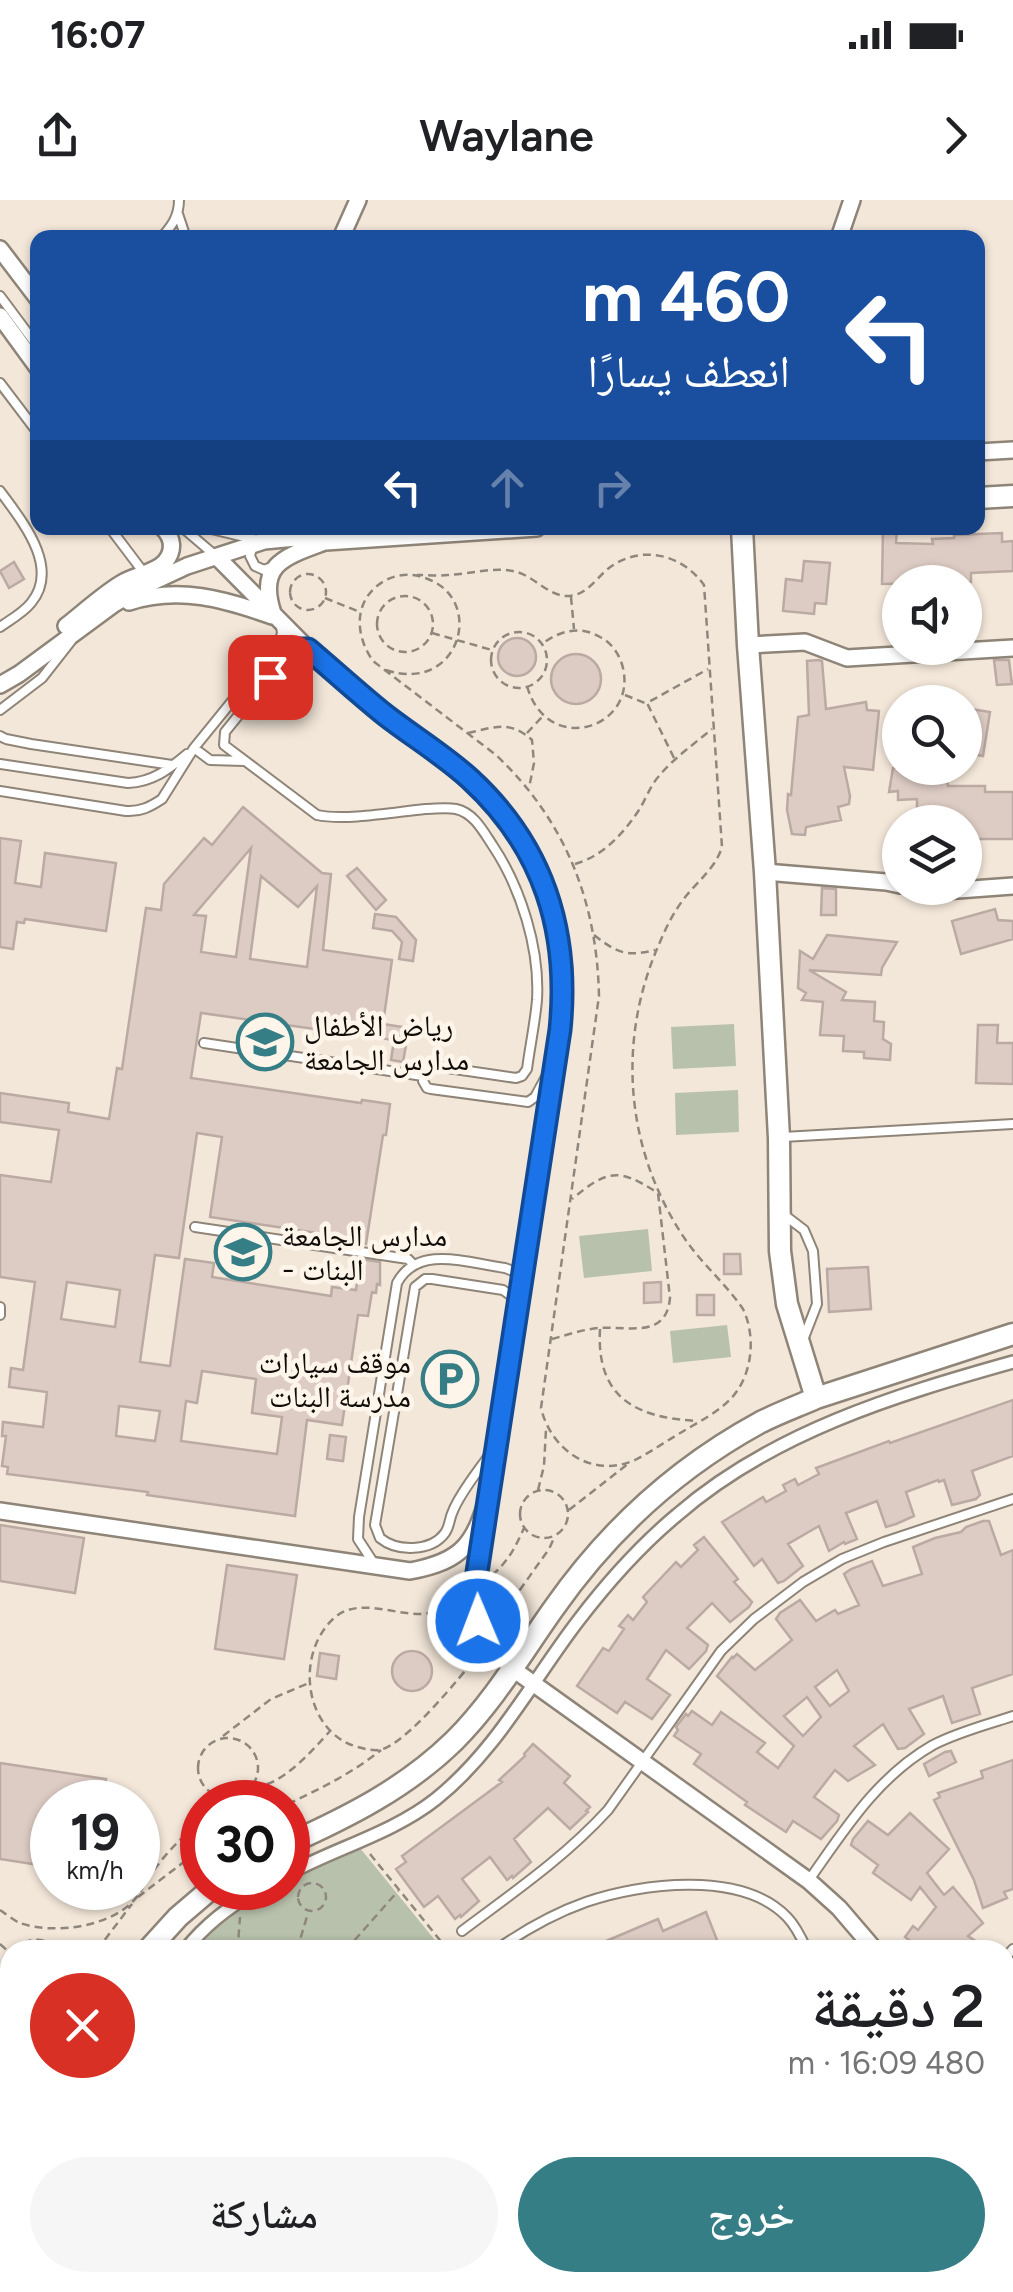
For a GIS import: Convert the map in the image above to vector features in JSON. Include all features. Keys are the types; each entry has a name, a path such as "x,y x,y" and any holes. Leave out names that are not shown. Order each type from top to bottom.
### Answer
{"street":[{"path":"842,230 852,200"},
{"path":"344,230 354,201"},
{"path":"0,249 30,288"},
{"path":"0,316 30,357"},
{"path":"985,452 1013,450"},
{"path":"985,498 1013,496"},
{"path":"0,682 111,591 166,562 172,546 169,535"},
{"path":"0,682 20,674 142,587 187,566 258,542 432,535"},
{"path":"742,535 765,872 782,1278 816,1398"},
{"path":"277,616 268,590 279,561 326,542"},
{"path":"217,557 308,649 467,777 496,806 516,832 550,900 564,971 563,998 474,1592 478,1621 486,1640 513,1670 809,1881 866,1940"},
{"path":"90,621 143,598 180,593 220,599 277,616"},
{"path":"748,645 804,642 847,658 1013,648"},
{"path":"765,872 882,882"},
{"path":"982,888 1013,886"},
{"path":"310,1834 381,1798 464,1731 513,1670 588,1562 657,1493 717,1448 816,1398 1013,1334"},
{"path":"310,1864 392,1826 436,1799 506,1725 578,1621 633,1558 720,1481 808,1431 1013,1362"},
{"path":"0,1511 410,1570 434,1566 461,1551 480,1523 489,1494"},
{"path":"157,1940 185,1910"},
{"path":"195,1940 228,1910"}],"lane":[{"path":"168,230 178,214 179,200"},
{"path":"178,214 183,230"},
{"path":"0,296 30,336"},
{"path":"0,383 30,422"},
{"path":"0,492 30,533"},
{"path":"0,628 31,604 39,588 41,563 32,535"},
{"path":"115,535 144,573"},
{"path":"191,535 217,557"},
{"path":"232,535 258,542 250,556 254,566 264,570 279,561"},
{"path":"0,791 135,812 154,805 162,799 194,748 276,647 282,634 277,616"},
{"path":"2,710 42,678 90,621"},
{"path":"308,649 292,649 224,732 224,744 309,810 326,817 438,808 468,813 498,852 520,900 534,957 537,998 527,1068 516,1078 434,1066 426,1068 424,1084 431,1089 528,1102 535,1097 557,1054"},
{"path":"0,736 174,765"},
{"path":"194,748 210,760 244,761"},
{"path":"0,764 128,783 147,781 194,748"},
{"path":"204,1043 422,1076"},
{"path":"778,1138 1013,1124"},
{"path":"779,1212 804,1230 813,1250 816,1304 800,1349"},
{"path":"195,1226 408,1258 413,1264"},
{"path":"382,1568 362,1548 358,1516 397,1282 407,1268 427,1258 505,1268 520,1279 521,1290"},
{"path":"498,1441 452,1512 448,1529 436,1542 416,1548 392,1545 380,1538 376,1525 415,1286 432,1279 503,1290 514,1298 518,1314"},
{"path":"462,1930 558,1860 608,1810 721,1652 754,1619 842,1559 1013,1498"},
{"path":"809,1881 863,1804 906,1762 935,1744 1013,1716"},
{"path":"512,1940 587,1902 685,1885 742,1891 769,1903 787,1917 803,1940"}],"path":[{"path":"568,1511 609,1476 700,1421 734,1395 750,1352 749,1322 735,1297 688,1243 658,1193 639,1138 632,1088 635,1028 656,950 685,897 714,864 722,847 704,585 688,566 658,556 628,558 611,566 584,592 564,596 520,572 505,570 402,575 386,580 364,602 360,633 364,648 374,661 496,755 529,789 546,811 573,865 587,906 594,935 599,996 541,1408 546,1426 566,1452 600,1465 633,1460"},
{"path":"306,574 317,576 324,584 325,598 316,609 299,608 290,594 292,583 306,574"},
{"path":"386,670 417,675 432,670 445,661 457,640 459,617 454,602 445,589 417,575"},
{"path":"570,595 574,630"},
{"path":"400,596 417,599 430,611 431,632 417,649 400,652 385,644 377,628 380,611 400,596"},
{"path":"325,598 361,612"},
{"path":"528,686 532,702 544,716 568,728 598,723 620,702 624,672 611,644 598,635 574,630 554,635 542,644"},
{"path":"431,632 493,650"},
{"path":"515,632 532,635 542,644 547,656 539,680 515,688 499,680 492,664 493,650 500,640 515,632"},
{"path":"647,703 711,667"},
{"path":"622,694 647,703 675,759"},
{"path":"526,734 544,716"},
{"path":"468,733 510,726 526,734 532,740 534,763 529,789"},
{"path":"573,865 590,860 612,844 655,780 714,727"},
{"path":"594,935 623,954 656,950"},
{"path":"570,1200 598,1179 612,1175 629,1176 658,1193"},
{"path":"550,1339 600,1328 645,1328 662,1322 670,1298 658,1193"},
{"path":"600,1328 602,1366 618,1396 646,1414 700,1421"},
{"path":"537,1492 544,1466 546,1426"},
{"path":"310,1794 394,1743 449,1691 478,1655 565,1526 565,1504 555,1493 537,1492 522,1504 520,1518 524,1528 540,1538 555,1536"},
{"path":"381,1750 354,1746 330,1730 314,1702 310,1683 318,1642 334,1618 346,1610 427,1614 448,1607 474,1592 502,1567 524,1528"},
{"path":"200,1780 200,1755 206,1747 271,1699 310,1683"},
{"path":"275,1780 300,1762 330,1730"},
{"path":"218,1739 241,1740 255,1753 258,1772 255,1780"},
{"path":"359,1841 440,1940"},
{"path":"160,1863 180,1842"},
{"path":"160,1880 180,1865"},
{"path":"314,1883 324,1890 326,1899 318,1910 308,1911 299,1904 298,1895 305,1884 314,1883"},
{"path":"355,1940 400,1889"},
{"path":"0,1910 19,1922 54,1927 84,1926 120,1910"},
{"path":"105,1940 128,1910"},
{"path":"238,1940 240,1910"},
{"path":"300,1940 308,1911"}],"green space":[{"path":"734,1024 736,1066 673,1069 671,1027"},
{"path":"738,1090 739,1132 676,1135 675,1093"},
{"path":"648,1229 652,1271 584,1278 579,1236"},
{"path":"727,1325 731,1357 673,1363 670,1331"},
{"path":"360,1848 435,1940 200,1940 236,1910 310,1910 310,1870"}],"building":[{"path":"1002,533 1002,542 1013,541 1013,571 982,572 982,565 882,565 883,535 897,535 896,543 933,544 932,539 954,535"},
{"path":"804,561 830,563 826,604 815,603 814,614 783,611 786,579 802,581"},
{"path":"14,562 24,579 9,588 0,571"},
{"path":"517,638 531,643 536,657 531,671 517,676 503,671 498,657 503,643"},
{"path":"576,654 594,661 601,679 594,697 576,704 558,697 551,679 558,661"},
{"path":"819,660 826,709 866,702 867,710 879,711 873,770 844,767 850,796 849,804 838,807 841,820 806,827 805,835 792,834 787,810 798,717 809,715 807,661"},
{"path":"994,660 1009,660 1012,684 997,685"},
{"path":"982,711 990,712 982,756"},
{"path":"890,785 948,785 1013,792 1013,839 982,839 982,805 917,805 917,799 898,800 898,791 889,792"},
{"path":"243,807 322,873 331,874 323,950 392,960 383,1024 409,1028 403,1062 391,1060 394,1040 201,1013 191,1078 390,1104 366,1244 210,1217 222,1137 197,1133 179,1258 155,1255 140,1362 170,1366 185,1259 214,1263 212,1277 331,1296 332,1287 356,1290 360,1259 380,1262 380,1285 377,1284 376,1293 372,1292 368,1316 358,1315 342,1425 307,1420 295,1516 7,1474 8,1467 2,1466 6,1436 2,1436 3,1422 43,1427 47,1392 9,1387 11,1368 23,1370 35,1282 0,1277 0,1175 51,1182 59,1130 0,1122 0,1093 69,1103 68,1112 109,1119 117,1068 122,1069 146,908 161,910 164,884 204,838 212,845","holes":["251,848 236,957 201,952 206,916 194,915","261,876 298,907 317,886 307,967 250,959","67,1282 120,1290 115,1327 61,1319","202,1371 256,1379 252,1413 282,1417 277,1454 181,1441 186,1401 197,1403","119,1406 160,1411 155,1441 116,1436"]},
{"path":"0,838 21,841 15,883 41,887 45,853 116,863 106,931 25,919 24,923 17,922 13,949 0,947"},
{"path":"357,868 386,900 376,910 347,876"},
{"path":"822,888 836,889 836,915 821,915"},
{"path":"995,909 998,920 1013,921 1013,939 961,954 952,921"},
{"path":"375,914 396,917 416,940 413,961 399,959 402,942 392,931 373,928"},
{"path":"827,935 897,942 881,975 809,970 846,992 842,1000 875,1002 874,1021 884,1022 883,1039 891,1044 890,1060 843,1051 844,1036 820,1035 823,1002 802,1000 806,993 798,988 800,951 813,959"},
{"path":"978,1025 998,1025 997,1043 1013,1043 1013,1084 976,1083"},
{"path":"724,1254 740,1254 741,1274 724,1274"},
{"path":"868,1267 871,1309 829,1312 827,1269"},
{"path":"661,1282 661,1302 644,1303 644,1283"},
{"path":"697,1295 714,1295 714,1315 697,1315"},
{"path":"1013,1400 1013,1456 972,1471 980,1495 976,1499 952,1505 944,1480 938,1480 906,1492 914,1516 896,1524 886,1527 877,1501 846,1513 857,1539 829,1551 819,1526 788,1544 803,1566 784,1581 778,1583 762,1559 754,1566 722,1522 763,1497 766,1502 786,1491 783,1485 795,1479 798,1485 819,1474 816,1468"},
{"path":"330,1435 346,1437 343,1461 327,1459"},
{"path":"989,1521 1001,1555 1013,1550 1013,1674 972,1688 980,1714 952,1723 943,1696 909,1709 924,1734 905,1748 898,1749 883,1724 854,1746 875,1765 848,1781 835,1770 814,1797 839,1815 821,1839 793,1821 786,1832 694,1764 701,1754 674,1736 676,1727 692,1711 712,1725 721,1712 765,1743 757,1752 778,1768 794,1746 717,1676 737,1654 755,1670 792,1640 776,1619 800,1600 816,1621 835,1610 838,1614 859,1605 844,1574 851,1569 872,1561 883,1586 922,1574 913,1547","holes":["837,1670 849,1691 830,1706 815,1687","807,1697 821,1717 803,1736 784,1716"]},
{"path":"0,1525 84,1538 75,1593 0,1581"},
{"path":"704,1537 752,1602 730,1622 712,1603 687,1628 708,1645 689,1669 666,1650 647,1679 670,1695 652,1719 625,1702 617,1713 577,1686 603,1648 609,1651 628,1615 633,1620 647,1602 643,1597 676,1562 681,1567 698,1550 694,1545"},
{"path":"227,1565 297,1575 284,1659 215,1649"},
{"path":"412,1651 426,1657 432,1671 426,1685 412,1691 398,1685 392,1671 398,1657"},
{"path":"320,1653 339,1656 336,1679 317,1676"},
{"path":"533,1744 570,1776 564,1783 590,1807 588,1812 570,1829 548,1808 514,1839 531,1862 513,1878 507,1880 490,1857 462,1879 479,1901 461,1917 455,1919 438,1896 424,1907 396,1869 406,1862 402,1856 502,1782 499,1780"},
{"path":"951,1751 956,1762 929,1776 924,1764"},
{"path":"1013,1760 1013,1889 1004,1892 1007,1898 983,1908 974,1880 934,1800 940,1797 938,1793 983,1778 981,1771"},
{"path":"0,1763 106,1779 30,1780 30,1864 0,1859"},
{"path":"910,1813 949,1849 927,1873 944,1895 953,1887 983,1923 968,1936 974,1940 905,1937 913,1926 918,1930 936,1907 920,1887 911,1900 873,1873 878,1865 851,1845 868,1821 888,1835"},
{"path":"706,1912 717,1940 609,1940 658,1919 663,1931"}],"place":[{"name":"رياض الأطفال مدارس الجامعة","path":"265,1042"},
{"name":"مدارس الجامعة - البنات","path":"243,1252"},
{"name":"موقف سيارات مدرسة البنات","path":"450,1379"}],"route":[{"path":"270,677 292,649 308,649 467,777 496,806 516,832 550,900 564,971 560,1030 474,1592 478,1621"}]}
